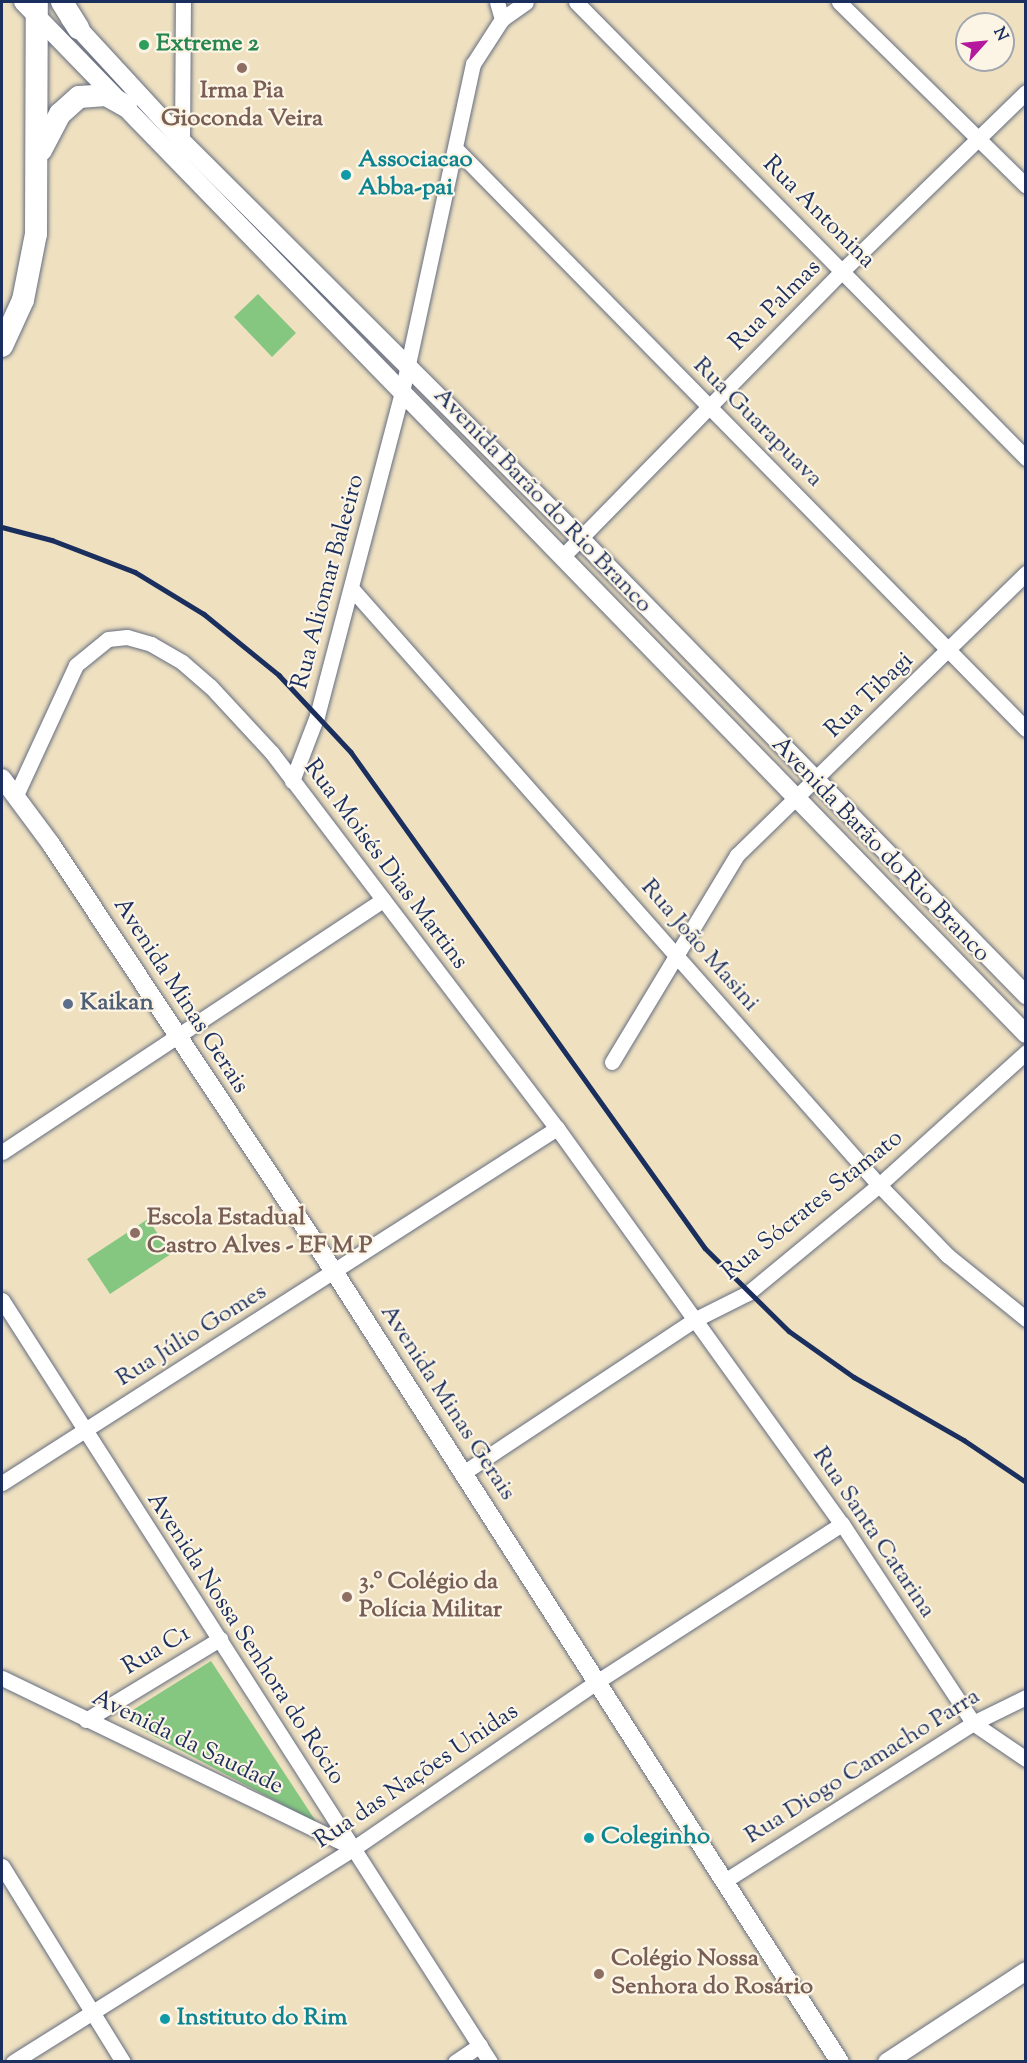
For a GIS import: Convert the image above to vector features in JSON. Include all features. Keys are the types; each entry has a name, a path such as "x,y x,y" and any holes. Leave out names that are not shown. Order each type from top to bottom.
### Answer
{"main road":[{"path":"62,2 78,28"},
{"path":"2,346 23,300 36,234 38,5"},
{"path":"38,157 56,119 79,97 106,95 126,106"}],"street":[{"path":"177,147 183,2"},
{"path":"497,2 502,19 526,2"},
{"name":"Rua Antonina","path":"576,2 1026,458"},
{"path":"839,2 1026,186"},
{"name":"Avenida Barão do Rio Branco","path":"38,5 78,28 247,231 1026,1034"},
{"name":"Avenida Barão do Rio Branco","path":"38,5 126,106 260,218 817,778 1026,995"},
{"name":"Rua Aliomar Baleeiro","path":"292,781 317,716 402,392 473,64 502,19"},
{"name":"Rua Palmas","path":"562,557 843,270 1026,92"},
{"name":"Rua Guarapuava","path":"456,149 1026,729"},
{"path":"247,231 260,218"},
{"path":"294,280 307,265"},
{"name":"Rua Tibagi","path":"612,1062 675,952 737,855 949,651 1026,573"},
{"name":"Rua João Masini","path":"352,589 879,1185 947,1255 1026,1319"},
{"name":"Rua Moisés Dias Martins","path":"16,795 76,665 108,639 127,637 151,644 182,662 210,686 272,753 557,1128 696,1319"},
{"name":"Avenida Minas Gerais","path":"2,778 16,795 335,1273 840,2061"},
{"path":"2,1152 383,900"},
{"name":"Rua Sócrates Stamato","path":"463,1473 696,1319 748,1293 879,1185 1026,1052"},
{"name":"Rua Júlio Gomes","path":"2,1483 335,1273 557,1128"},
{"name":"Avenida Nossa Senhora do Rócio","path":"2,1300 490,2061"},
{"name":"Rua Santa Catarina","path":"696,1319 842,1524 973,1723 1026,1759"},
{"name":"Rua das Nações Unidas","path":"13,2061 354,1848 598,1681 842,1524"},
{"name":"Rua C1","path":"86,1720 220,1640"},
{"name":"Avenida da Saudade","path":"2,1678 354,1848"},
{"name":"Rua Diogo Camacho Parra","path":"726,1880 973,1723 1026,1696"},
{"path":"2,1866 123,2061"},
{"path":"887,2061 1026,1971"},
{"path":"455,2061 480,2045"}],"green space":[{"path":"258,294 296,333 272,357 234,317"},
{"path":"148,1219 171,1254 110,1294 87,1259"},
{"path":"211,1661 317,1823 120,1718"}],"railway":[{"path":"2,527 52,540 135,572 204,614 279,675 351,752 705,1248 789,1331 854,1377 964,1440 1026,1482"}],"place":[{"name":"Extreme 2","path":"144,45"},
{"name":"Irma Pia Gioconda Veira","path":"242,68"},
{"name":"Associacao Abba-pai","path":"346,175"},
{"name":"Kaikan","path":"68,1004"},
{"name":"Escola Estadual Castro Alves - EF M P","path":"135,1233"},
{"name":"3.º Colégio da Polícia Militar","path":"347,1597"},
{"name":"Coleginho","path":"589,1838"},
{"name":"Colégio Nossa Senhora do Rosário","path":"599,1974"},
{"name":"Instituto do Rim","path":"165,2019"}]}
